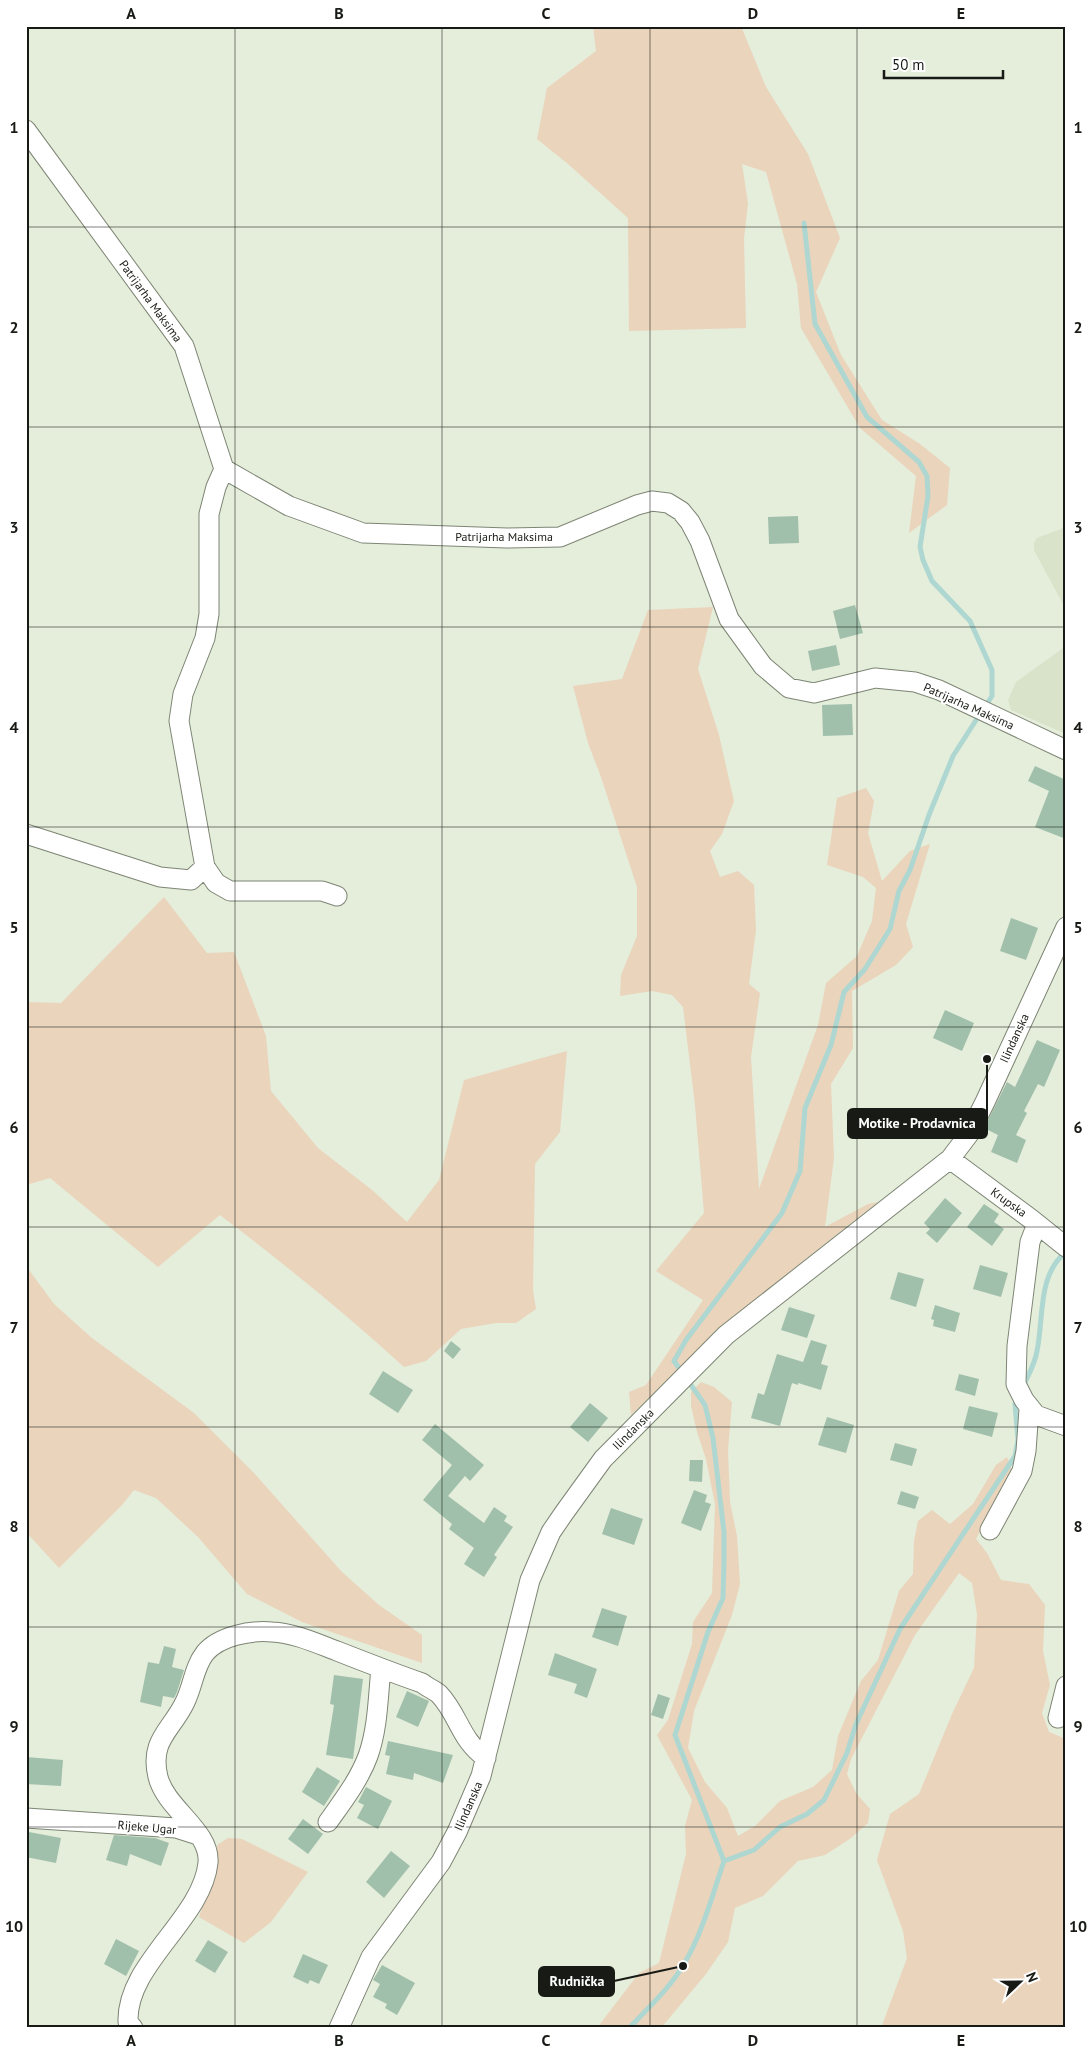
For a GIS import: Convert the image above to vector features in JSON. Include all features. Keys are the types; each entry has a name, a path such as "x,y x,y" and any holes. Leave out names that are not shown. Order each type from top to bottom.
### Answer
{"street":[{"name":"Patrijarha Maksima","path":"26,130 184,346 224,469 289,506 363,533 507,538 560,537 637,505 652,501 668,503 680,511 690,522 700,541 729,619 763,666 788,688 814,693 875,678 915,682 939,690 1066,750"},
{"path":"224,469 216,487 209,514 209,614 205,638 183,694 179,721 205,867 216,883 230,891 322,891 337,896"},
{"path":"26,834 160,876 191,880 205,867"},
{"name":"Ilindanska","path":"339,2028 371,1957 441,1862 457,1832 486,1758 530,1580 551,1532 603,1459 726,1335 950,1159 969,1134 1066,927"},
{"name":"Krupska","path":"950,1159 1063,1245"},
{"path":"990,1530 1022,1471 1026,1451 1023,1398 1017,1346 1028,1251 1037,1224"},
{"path":"1023,1398 1036,1415 1066,1426"},
{"path":"133,2028 128,2022 128,2010 140,1979 194,1900 206,1872 208,1851 193,1825 174,1808 164,1792 158,1777 156,1763 161,1737 184,1705 199,1663 205,1653 226,1639 255,1632 272,1632 309,1641 422,1683 438,1693 448,1705 474,1750 486,1758"},
{"path":"328,1822 354,1784 368,1757 375,1726 381,1668"},
{"path":"1058,1718 1066,1686"},
{"name":"Rijeke Ugar","path":"26,1818 176,1828 198,1835"}],"shaded area":[{"path":"593,26 741,26 766,87 808,154 840,238 816,292 841,355 882,420 920,444 950,468 947,505 909,533 916,476 860,428 801,328 797,284 766,172 742,164 748,203 744,239 746,328 629,331 628,218 537,139 547,88 596,51"},
{"path":"1066,527 1066,610 1034,550 1034,543 1037,538"},
{"path":"713,607 698,669 719,735 734,801 722,834 710,851 720,877 738,871 754,885 756,930 749,984 760,993 751,1057 759,1189 818,1025 826,983 857,956 872,921 876,888 863,877 827,865 837,798 866,788 874,801 868,833 882,881 910,851 930,844 906,924 913,947 896,965 852,991 853,1048 831,1084 834,1158 825,1227 868,1204 878,1202 729,1320 631,1415 629,1392 646,1385 703,1300 656,1271 704,1213 695,1105 683,1007 672,995 652,991 620,996 621,975 637,936 637,887 588,743 573,686 622,679 648,610"},
{"path":"1066,646 1066,734 1011,710 1008,700 1016,682"},
{"path":"164,897 207,953 234,952 266,1036 271,1091 318,1148 372,1190 407,1222 439,1180 464,1080 567,1051 560,1132 535,1164 533,1290 536,1309 516,1323 496,1323 461,1329 426,1361 404,1367 314,1289 220,1215 158,1267 50,1178 26,1185 26,1002 61,1003"},
{"path":"26,1266 54,1304 92,1338 194,1413 253,1472 342,1572 379,1605 422,1635 422,1663 302,1622 247,1594 198,1537 156,1498 134,1490 122,1505 59,1568 26,1532"},
{"path":"701,1382 714,1387 732,1402 728,1450 730,1502 737,1536 740,1584 732,1615 694,1711 688,1748 705,1782 727,1808 738,1836 755,1826 780,1801 813,1787 832,1770 838,1736 861,1681 878,1660 899,1591 913,1574 914,1541 918,1521 932,1510 950,1524 973,1504 996,1465 1007,1457 1012,1470 976,1539 987,1553 1001,1580 1029,1584 1045,1605 1043,1651 1050,1685 1042,1713 1049,1732 1066,1739 1066,2028 881,2028 907,1958 903,1931 877,1860 890,1814 919,1794 952,1714 974,1668 977,1614 972,1583 959,1573 915,1635 851,1759 847,1774 856,1793 870,1809 868,1823 851,1838 825,1855 798,1861 763,1896 735,1908 728,1942 706,1974 661,2028 597,2028 639,1973 659,1963 686,1854 685,1826 692,1800 657,1735 668,1720 692,1644 693,1622 712,1593 715,1504 706,1459 691,1406 691,1392"},
{"path":"228,1838 242,1839 308,1872 271,1922 244,1943 199,1917 209,1888 217,1845"}],"building":[{"path":"798,516 799,543 769,544 768,517"},
{"path":"855,605 863,633 840,639 833,611"},
{"path":"836,645 840,665 812,671 808,651"},
{"path":"852,704 853,735 823,736 822,705"},
{"path":"1035,766 1066,780 1066,839 1035,827 1049,791 1028,781"},
{"path":"1011,918 1038,928 1026,960 1000,951"},
{"path":"945,1010 974,1023 962,1051 933,1038"},
{"path":"1037,1040 1060,1050 1044,1087 1038,1084 1024,1111 1027,1113 1016,1135 1026,1140 1017,1163 991,1152 998,1135 984,1128 1007,1082 1015,1087"},
{"path":"945,1198 962,1213 937,1243 926,1233 930,1229 924,1223"},
{"path":"984,1204 999,1214 994,1222 1004,1229 992,1246 967,1227"},
{"path":"980,1265 1008,1273 1001,1297 973,1289"},
{"path":"898,1272 924,1279 916,1307 890,1299"},
{"path":"935,1305 960,1313 955,1332 933,1326 934,1320 931,1319"},
{"path":"789,1307 815,1315 807,1338 781,1330"},
{"path":"811,1340 827,1345 821,1364 828,1366 821,1390 792,1383 780,1426 751,1418 758,1393 764,1395 777,1354 803,1362"},
{"path":"451,1341 461,1349 453,1359 444,1351"},
{"path":"383,1371 413,1390 398,1413 369,1394"},
{"path":"959,1374 979,1379 975,1396 955,1390"},
{"path":"590,1403 608,1418 588,1442 570,1427"},
{"path":"969,1406 998,1413 992,1437 963,1429"},
{"path":"827,1417 854,1425 846,1453 818,1445"},
{"path":"435,1424 484,1465 470,1481 465,1476 448,1496 484,1523 494,1507 507,1516 504,1521 513,1527 494,1555 497,1557 484,1577 464,1564 474,1548 449,1529 452,1524 423,1500 452,1465 422,1440"},
{"path":"895,1443 917,1449 912,1466 890,1460"},
{"path":"690,1460 703,1460 702,1482 689,1481"},
{"path":"694,1490 707,1495 705,1502 711,1504 701,1531 681,1523"},
{"path":"901,1491 919,1497 915,1509 897,1504"},
{"path":"611,1508 643,1519 634,1545 602,1534"},
{"path":"602,1608 627,1616 618,1646 592,1637"},
{"path":"164,1646 176,1649 172,1667 184,1670 174,1698 163,1696 161,1707 140,1702 148,1662 159,1664"},
{"path":"555,1653 597,1669 587,1698 574,1693 577,1684 548,1675"},
{"path":"334,1675 363,1679 353,1759 326,1755 334,1705 330,1704"},
{"path":"407,1691 429,1701 418,1727 396,1717"},
{"path":"658,1694 670,1698 663,1719 651,1715"},
{"path":"388,1741 453,1755 443,1783 414,1773 413,1780 386,1774 390,1756 385,1755"},
{"path":"26,1757 63,1760 61,1786 26,1784"},
{"path":"317,1767 340,1781 324,1806 302,1792"},
{"path":"366,1787 392,1801 378,1829 357,1818 364,1805 358,1802"},
{"path":"303,1819 323,1834 308,1854 288,1839"},
{"path":"29,1832 61,1838 56,1863 26,1857"},
{"path":"114,1835 155,1838 169,1843 161,1866 130,1854 127,1866 106,1860"},
{"path":"391,1851 410,1866 384,1898 366,1882"},
{"path":"116,1939 139,1951 126,1976 104,1964"},
{"path":"208,1940 228,1952 215,1973 195,1961"},
{"path":"303,1954 328,1965 319,1984 310,1980 308,1984 293,1977"},
{"path":"382,1965 415,1983 397,2015 385,2008 387,2004 373,1997 380,1984 373,1980"}],"waterway":[{"path":"804,223 815,324 867,417 919,462 927,476 928,496 920,547 923,560 932,581 970,621 992,670 992,696 985,707"},
{"path":"724,1861 675,1735 708,1632 723,1598 724,1532 713,1438 705,1405 674,1361 686,1340 782,1213 800,1171 805,1108 831,1045 844,992 865,969 890,929 899,891 910,870 929,815 953,756 980,714"},
{"path":"1023,1387 1036,1356 1046,1285 1050,1273 1066,1252"},
{"path":"724,1861 754,1850 780,1827 807,1814 824,1800 847,1753 856,1724 900,1629 1015,1456 1018,1440 1015,1404 1018,1397"},
{"path":"629,2028 665,1990 691,1952 702,1927 724,1861"}],"place":[{"name":"Motike - Prodavnica","path":"987,1059"},
{"name":"Rudnička","path":"683,1966"}]}
